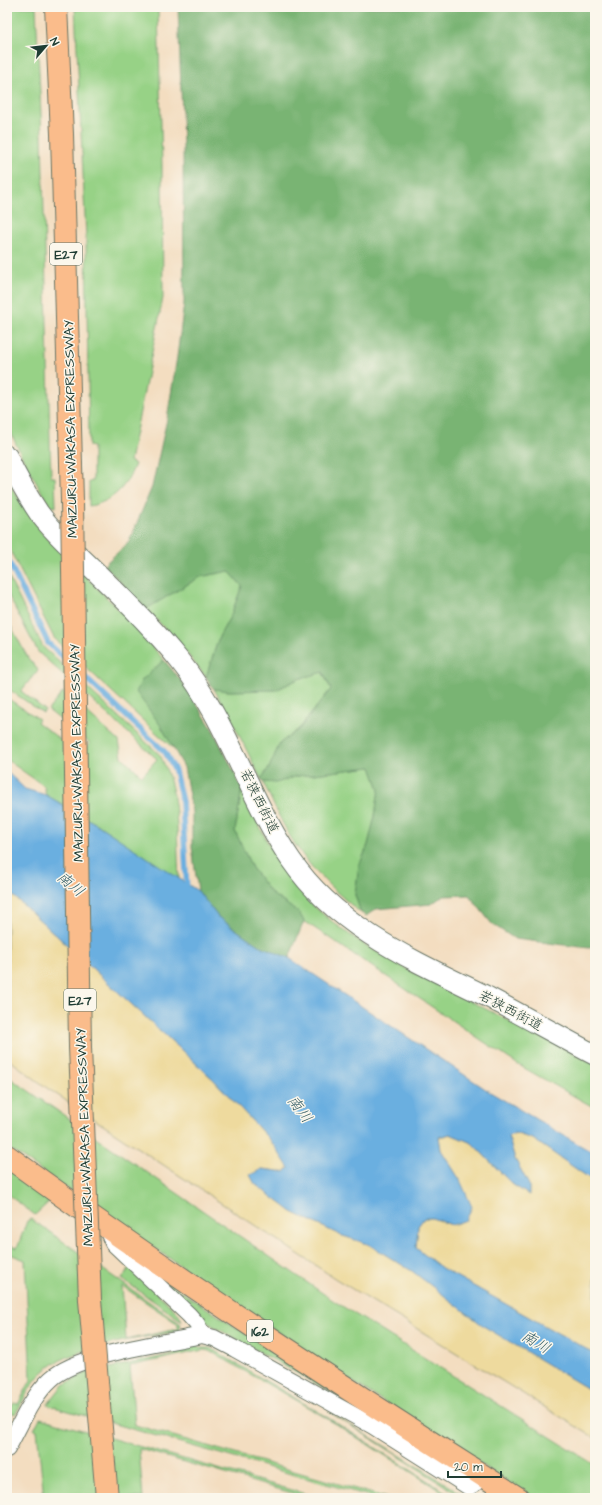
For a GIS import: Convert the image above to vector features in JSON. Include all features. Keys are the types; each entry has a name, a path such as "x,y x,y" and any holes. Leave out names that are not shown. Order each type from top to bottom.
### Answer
{"highway":[{"name":"MAIZURU-WAKASA EXPRESSWAY","path":"56,7 62,142 72,501 80,1047 90,1300 107,1498"},
{"name":"162","path":"7,1156 105,1228 296,1355 518,1498"}],"street":[{"name":"若狭西街道","path":"7,456 25,490 51,526 137,613 195,681 226,733 278,838 305,879 322,897 363,930 410,959 491,999 595,1055"},
{"path":"105,1228 113,1243 189,1315 197,1324 202,1335"},
{"path":"7,1449 43,1388 60,1372 75,1364 99,1356 202,1335 214,1338 235,1349 373,1426 469,1487 484,1477"}],"green space":[{"path":"7,7 36,7 42,136 51,477 55,477 56,507 50,506 38,486 21,455 7,423"},
{"path":"75,7 158,7 162,165 163,298 130,461 135,464 128,479 118,492 105,501 89,506 89,482 93,481 93,447 89,446 86,237"},
{"path":"178,7 595,7 595,947 589,948 515,939 492,924 469,895 443,896 431,904 376,909 366,916 361,913 355,895 359,866 368,845 375,816 379,789 371,767 298,776 276,783 263,782 261,779 269,768 280,743 299,729 331,689 323,672 298,679 276,690 229,691 214,689 206,677 219,637 231,615 242,586 229,571 200,577 146,609 104,565 129,542 152,487 167,419 177,357 184,303 183,144"},
{"path":"7,481 42,533 129,620 164,660 142,680 161,726 175,750 54,638 7,544"},
{"path":"229,571 242,586 231,615 219,637 206,677 175,639 146,609 200,577"},
{"path":"7,574 43,647 160,755 167,770 174,801 179,879 98,825 46,795 44,786 7,760 7,698 39,719 37,722 81,755 90,743 48,710 63,692 119,741 122,757 142,776 157,759 38,652 7,593"},
{"path":"7,619 28,658 38,670 21,691 45,710 43,713 7,688"},
{"path":"164,660 183,683 212,728 242,788 235,831 252,868 272,894 299,913 304,921 289,958 258,945 218,917 198,891 192,847 192,812 184,767 161,726 136,692 142,680"},
{"path":"322,672 331,689 299,729 280,743 269,768 261,779 228,713 214,689 229,691 276,690 298,679"},
{"path":"371,767 379,789 375,816 368,845 359,866 355,895 361,913 328,884 306,859 284,825 263,782 276,782 298,776"},
{"path":"242,788 273,852 293,883 316,908 332,922 385,957 441,987 595,1064 595,1108 517,1064 304,921 299,913 272,894 252,868 235,831"},
{"path":"7,1076 334,1301 595,1465 595,1498 533,1498 302,1349 7,1147"},
{"path":"7,1167 52,1199 35,1215 7,1194"},
{"path":"31,1219 181,1324 179,1331 87,1350 69,1356 54,1364 42,1373 34,1382 15,1414 7,1411 7,1404 12,1406 14,1403 18,1404 31,1380 25,1260 7,1253 7,1244 17,1248 27,1221","holes":["122,1286 178,1324 177,1329 126,1340"]},
{"path":"130,1267 179,1314 182,1321 122,1279"},
{"path":"155,1274 352,1404 206,1322"},
{"path":"198,1345 201,1348 210,1348 322,1414 455,1498 452,1498 323,1416 210,1351 203,1350 130,1366 135,1425 387,1498 376,1498 47,1405 63,1385 86,1373 174,1354 175,1351"},
{"path":"328,1411 469,1498 464,1498"},
{"path":"40,1418 320,1498 309,1498 139,1449 143,1498 44,1498 37,1430 34,1429"}],"sand":[{"path":"7,890 213,1079 271,1141 289,1167 285,1172 262,1169 255,1184 292,1212 340,1235 368,1244 412,1271 486,1327 595,1393 595,1438 336,1279 47,1088 7,1058"},
{"path":"514,1133 533,1139 595,1182 595,1354 443,1269 416,1248 418,1226 424,1218 432,1218 452,1225 460,1180 441,1150 439,1138 450,1134 472,1143 512,1184 529,1195 529,1185 515,1159 508,1136"}],"water":[{"name":"南川","path":"7,772 25,789 46,795 98,825 198,891 218,917 258,945 289,958 490,1092 595,1154 595,1182 533,1139 515,1133 508,1136 515,1159 529,1185 529,1195 512,1184 472,1143 450,1134 439,1137 441,1150 460,1180 472,1207 466,1220 452,1225 432,1218 424,1218 418,1226 416,1248 443,1269 595,1354 595,1393 485,1327 412,1271 368,1244 340,1235 292,1212 255,1184 250,1175 262,1169 285,1172 289,1168 271,1141 213,1079 7,890"}],"waterway":[{"path":"7,558 48,643 68,661"},
{"path":"80,673 165,752 175,771 182,802 187,890"}]}
